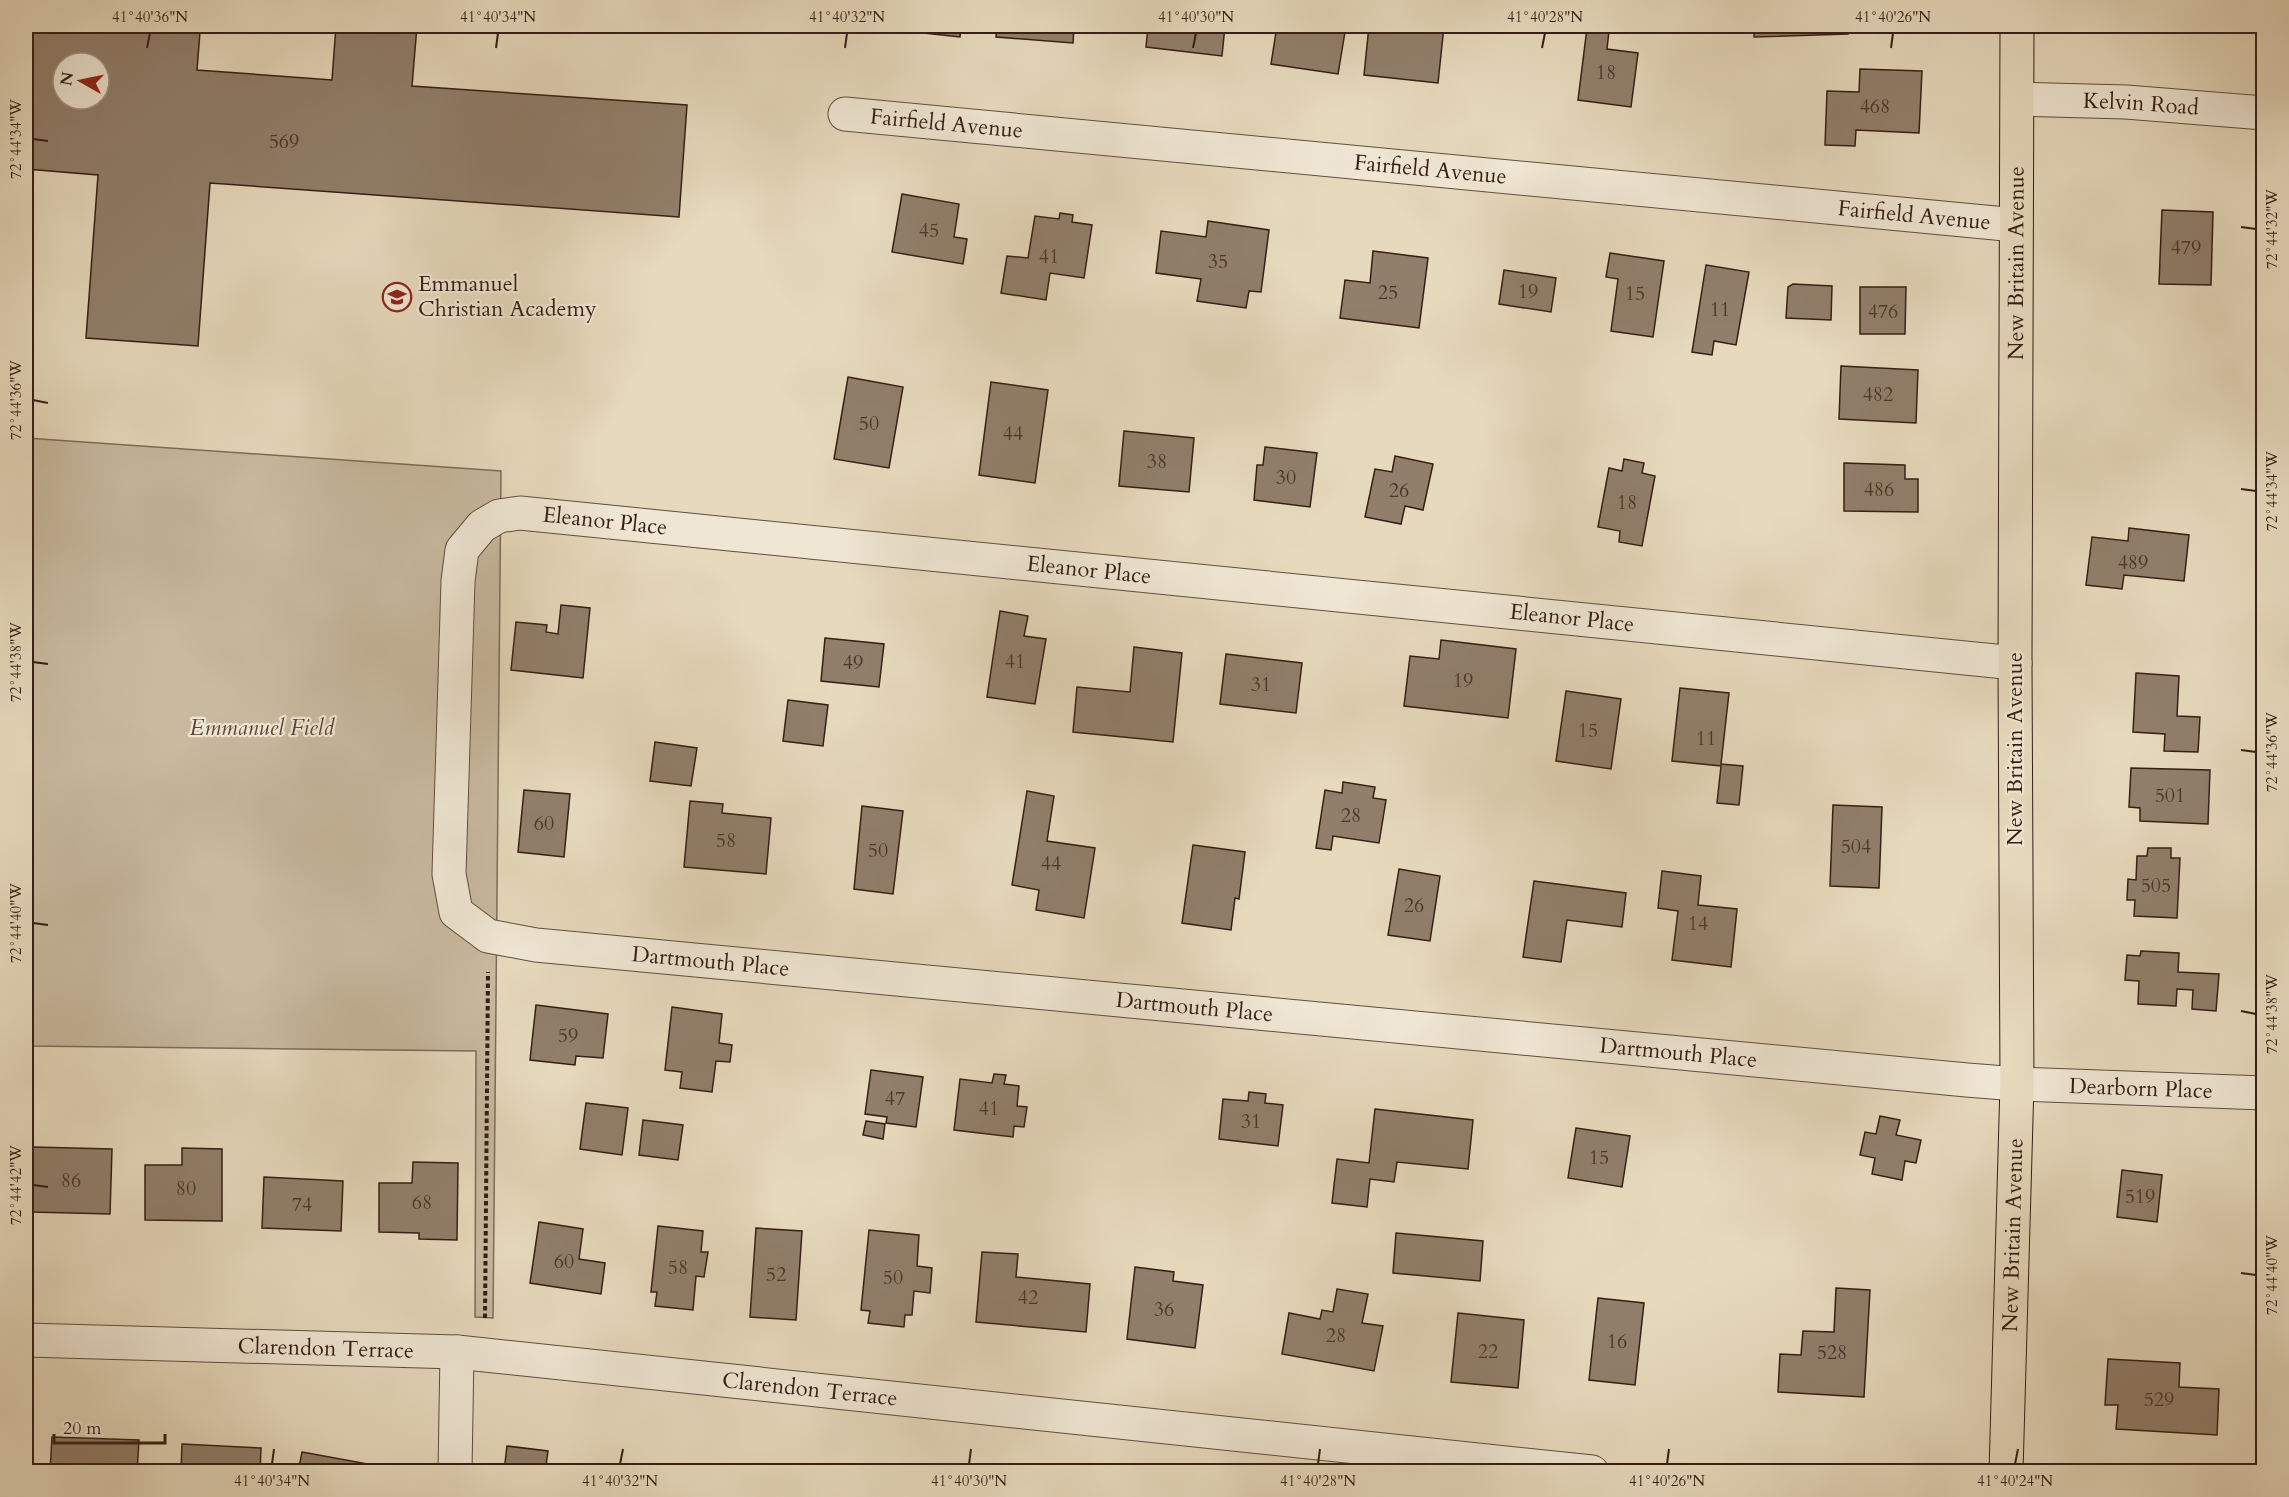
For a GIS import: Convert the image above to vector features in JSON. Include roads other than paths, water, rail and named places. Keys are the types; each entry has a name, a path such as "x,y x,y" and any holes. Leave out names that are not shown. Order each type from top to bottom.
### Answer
{"main road":[{"name":"New Britain Avenue","path":"2006,1472 2017,1084 2015,663 2017,26"}],"street":[{"name":"Kelvin Road","path":"2018,99 2126,102 2264,113"},
{"name":"Fairfield Avenue","path":"845,114 2016,225"},
{"name":"Eleanor Place","path":"448,837 458,581 462,550 482,526 499,516 520,513 2015,663"},
{"name":"Dartmouth Place","path":"448,837 449,874 456,912 488,936 536,945 2017,1084"},
{"name":"Dearborn Place","path":"2017,1084 2264,1093"},
{"name":"Clarendon Terrace","path":"26,1340 471,1353 1592,1472"},
{"path":"455,1472 471,1353"}],"place":[{"name":"Emmanuel Christian Academy","path":"397,297"}],"park label":[{"name":"Emmanuel Field","path":"262,728"}]}
